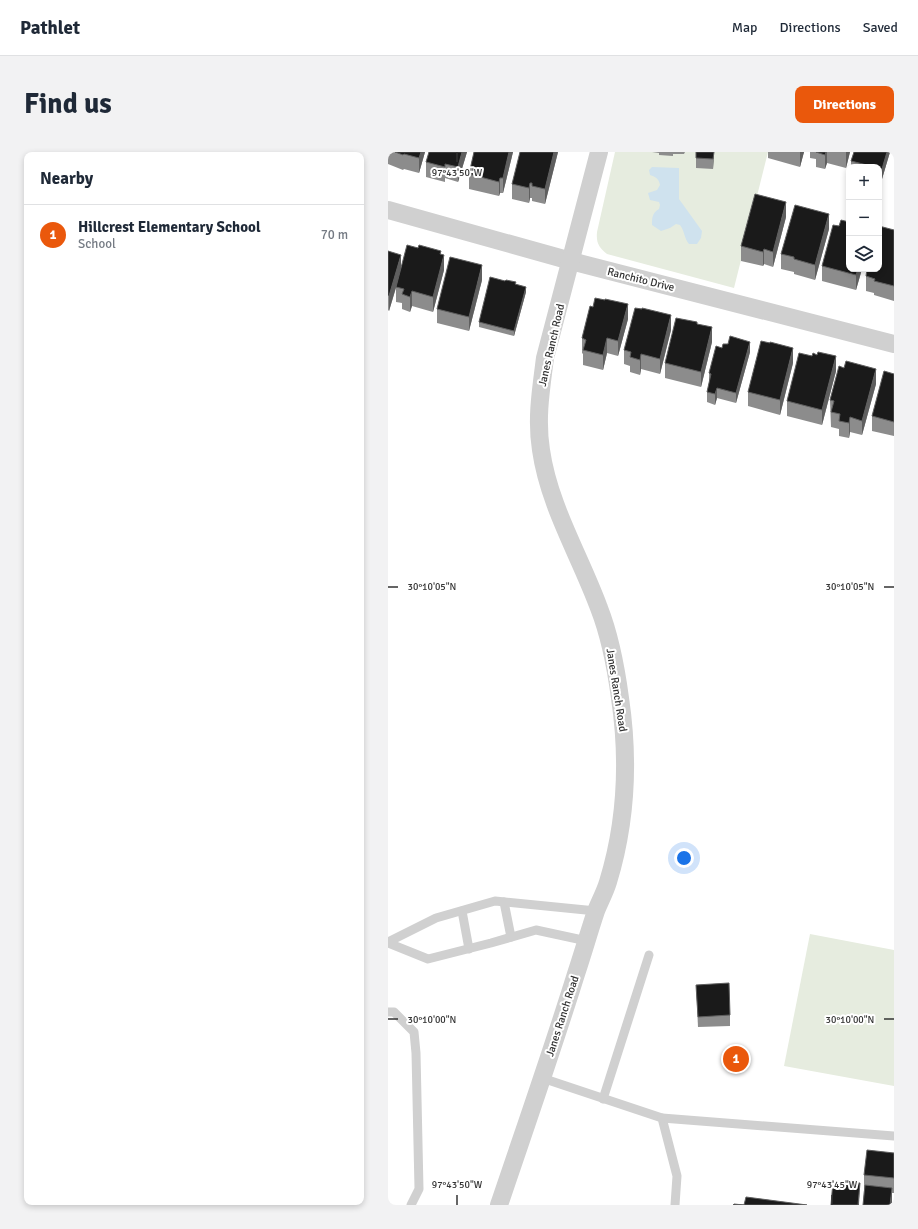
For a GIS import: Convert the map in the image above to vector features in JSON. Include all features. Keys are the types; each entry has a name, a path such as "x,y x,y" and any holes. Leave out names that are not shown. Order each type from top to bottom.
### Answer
{"street":[{"name":"Janes Ranch Road","path":"499,1205 596,911 608,883 620,828 624,794 625,765 621,705 613,654 600,609 554,500 546,476 540,450 538,422 540,392 545,358 599,152"},
{"name":"Ranchito Drive","path":"388,210 571,261 894,344"}],"lane":[{"path":"388,942 436,918 495,901 596,911"},
{"path":"504,902 511,937"},
{"path":"462,911 469,949"},
{"path":"388,942 428,959 536,930 587,941"},
{"path":"603,1099 650,955"},
{"path":"388,1012 394,1012 414,1032 416,1053 419,1188 411,1205"},
{"path":"542,1078 662,1118 894,1136"},
{"path":"662,1118 677,1176 675,1205"}],"shaded area":[{"path":"615,152 768,152 734,288 607,254 602,250 597,239 597,232"},
{"path":"810,934 894,950 894,1086 784,1066"}],"water":[{"path":"652,167 679,168 679,199 702,231 701,238 697,244 689,244 680,225 676,224 661,231 652,225 653,216 659,209 660,205 659,202 650,200 648,193 657,190 660,185 657,178 650,175 649,170"}],"building":[{"path":"395,152 421,152 419,158"},
{"path":"429,152 462,152 458,167 445,164 445,167 426,162"},
{"path":"474,152 509,152 503,178 500,178 499,182 469,174"},
{"path":"520,152 554,152 545,189 532,186 532,183 530,183 529,188 512,184"},
{"path":"696,152 714,152 713,159 696,158"},
{"path":"816,152 826,152 825,155"},
{"path":"854,152 887,152 882,169 882,164 863,164 851,161"},
{"path":"755,194 786,202 773,252 764,249 763,252 741,246"},
{"path":"795,205 829,214 815,265 781,254"},
{"path":"841,220 846,221 846,272 857,272 856,275 822,266 833,225 839,226"},
{"path":"882,227 894,230 894,286 874,281 875,279 866,276 867,272 882,272"},
{"path":"407,245 418,248 419,245 441,251 440,254 444,255 433,297 412,291 410,297 402,294 404,289 396,287"},
{"path":"388,251 401,255 389,296 388,295"},
{"path":"450,257 482,265 469,317 437,309"},
{"path":"490,277 516,282 515,284 526,287 514,331 479,322"},
{"path":"595,298 628,304 618,341 607,338 603,355 583,350 586,340 582,338 590,306 593,307"},
{"path":"635,308 642,308 671,315 660,359 641,354 640,360 630,357 631,352 624,350"},
{"path":"676,318 697,322 697,324 712,327 701,372 665,363"},
{"path":"730,336 750,342 736,393 717,388 715,394 707,392 711,374 709,373 716,346 722,348 723,344 728,344"},
{"path":"761,341 793,348 780,400 748,392"},
{"path":"818,352 836,356 822,410 787,401 799,353 812,356 813,353 817,355"},
{"path":"846,361 876,369 862,421 850,417 849,423 839,421 840,414 831,412 834,401 830,400 839,366 844,368"},
{"path":"884,371 894,374 894,422 872,416"},
{"path":"729,983 730,1015 698,1017 696,985"},
{"path":"867,1150 894,1153 894,1178 864,1175"},
{"path":"833,1181 860,1183 858,1205 831,1205"},
{"path":"865,1185 892,1188 890,1205 863,1205"},
{"path":"746,1197 807,1205 744,1205"}],"place":[{"name":"Hillcrest Elementary School","path":"736,1059"}]}
